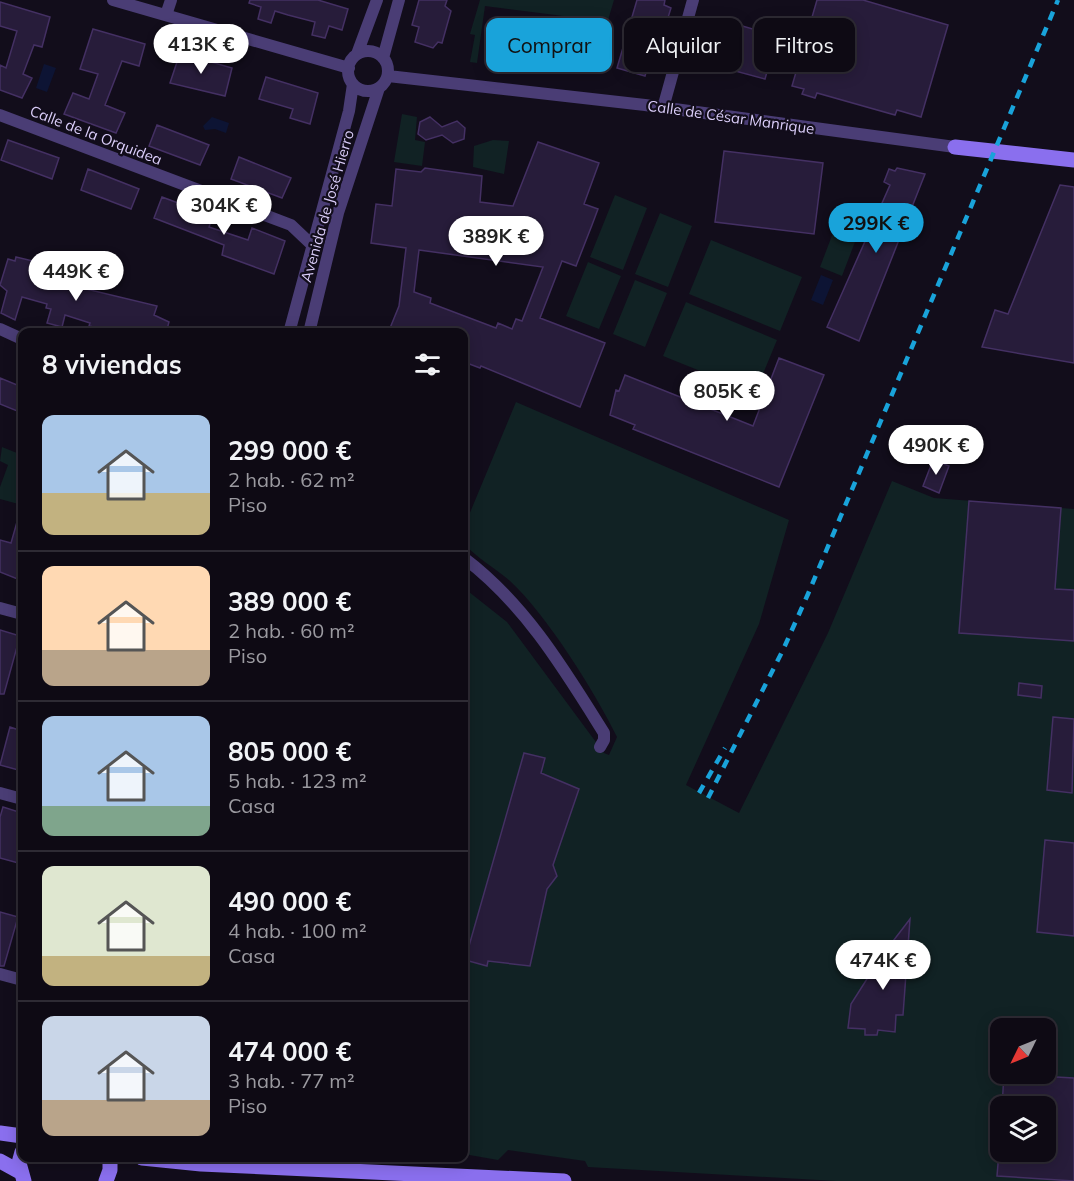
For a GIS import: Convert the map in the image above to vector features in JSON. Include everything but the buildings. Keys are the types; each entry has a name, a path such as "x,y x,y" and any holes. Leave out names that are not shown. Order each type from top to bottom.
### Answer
{"main road":[{"name":"Calle de César Manrique","path":"955,147 1038,154 1074,160"},
{"path":"0,1133 18,1135"},
{"path":"0,1161 22,1176"},
{"path":"106,1181 110,1162"},
{"path":"181,1162 564,1181"}],"street":[{"path":"113,0 349,68"},
{"path":"166,15 171,0"},
{"path":"357,54 372,51 383,58 388,66 388,76 379,88 366,91 353,84 349,68 357,54 377,0"},
{"path":"383,58 399,0"},
{"path":"663,108 693,0"},
{"name":"Calle de César Manrique","path":"388,76 663,108 955,147"},
{"name":"Avenida de José Hierro","path":"290,328 311,244 349,111 353,84"},
{"name":"Avenida de José Hierro","path":"310,328 338,213 379,88"},
{"name":"Calle de la Orquidea","path":"0,115 291,225 311,244"},
{"path":"0,329 18,337"},
{"path":"468,562 522,611 556,657 604,734 600,747"},
{"path":"0,608 18,613"},
{"path":"0,793 18,798"},
{"path":"0,974 18,979"}],"shaded area":[{"path":"480,0 614,0 609,18 579,18 485,6 477,63 470,62 475,35 470,34"},
{"path":"402,114 417,117 415,140 425,142 422,166 394,162"},
{"path":"493,140 509,141 504,174 473,167 474,146"},
{"path":"615,195 647,208 623,270 590,257"},
{"path":"660,213 692,226 668,287 635,274"},
{"path":"836,225 858,234 842,276 820,267"},
{"path":"711,240 802,277 780,331 689,294"},
{"path":"588,262 621,276 599,329 566,316"},
{"path":"635,280 667,293 645,347 613,334"},
{"path":"686,302 777,340 755,393 663,356"},
{"path":"516,402 789,520 759,624 686,785 739,813 828,633 892,481 934,498 1074,509 1074,1181 836,1181 588,1167 585,1161 508,1150 498,1160 468,1155 468,591 507,622 604,753 609,755 617,737 596,698 554,633 510,581 468,548 468,517"},
{"path":"2,447 18,453 18,504 0,499 0,487 8,465 0,461"}],"water":[{"path":"44,64 56,68 47,92 36,88"},
{"path":"212,117 229,123 226,133 215,129 205,130 203,126"},
{"path":"821,275 833,280 823,305 811,300"}],"railway":[{"path":"708,798 783,650 808,594 1058,0"},
{"path":"699,793 725,748"}]}
